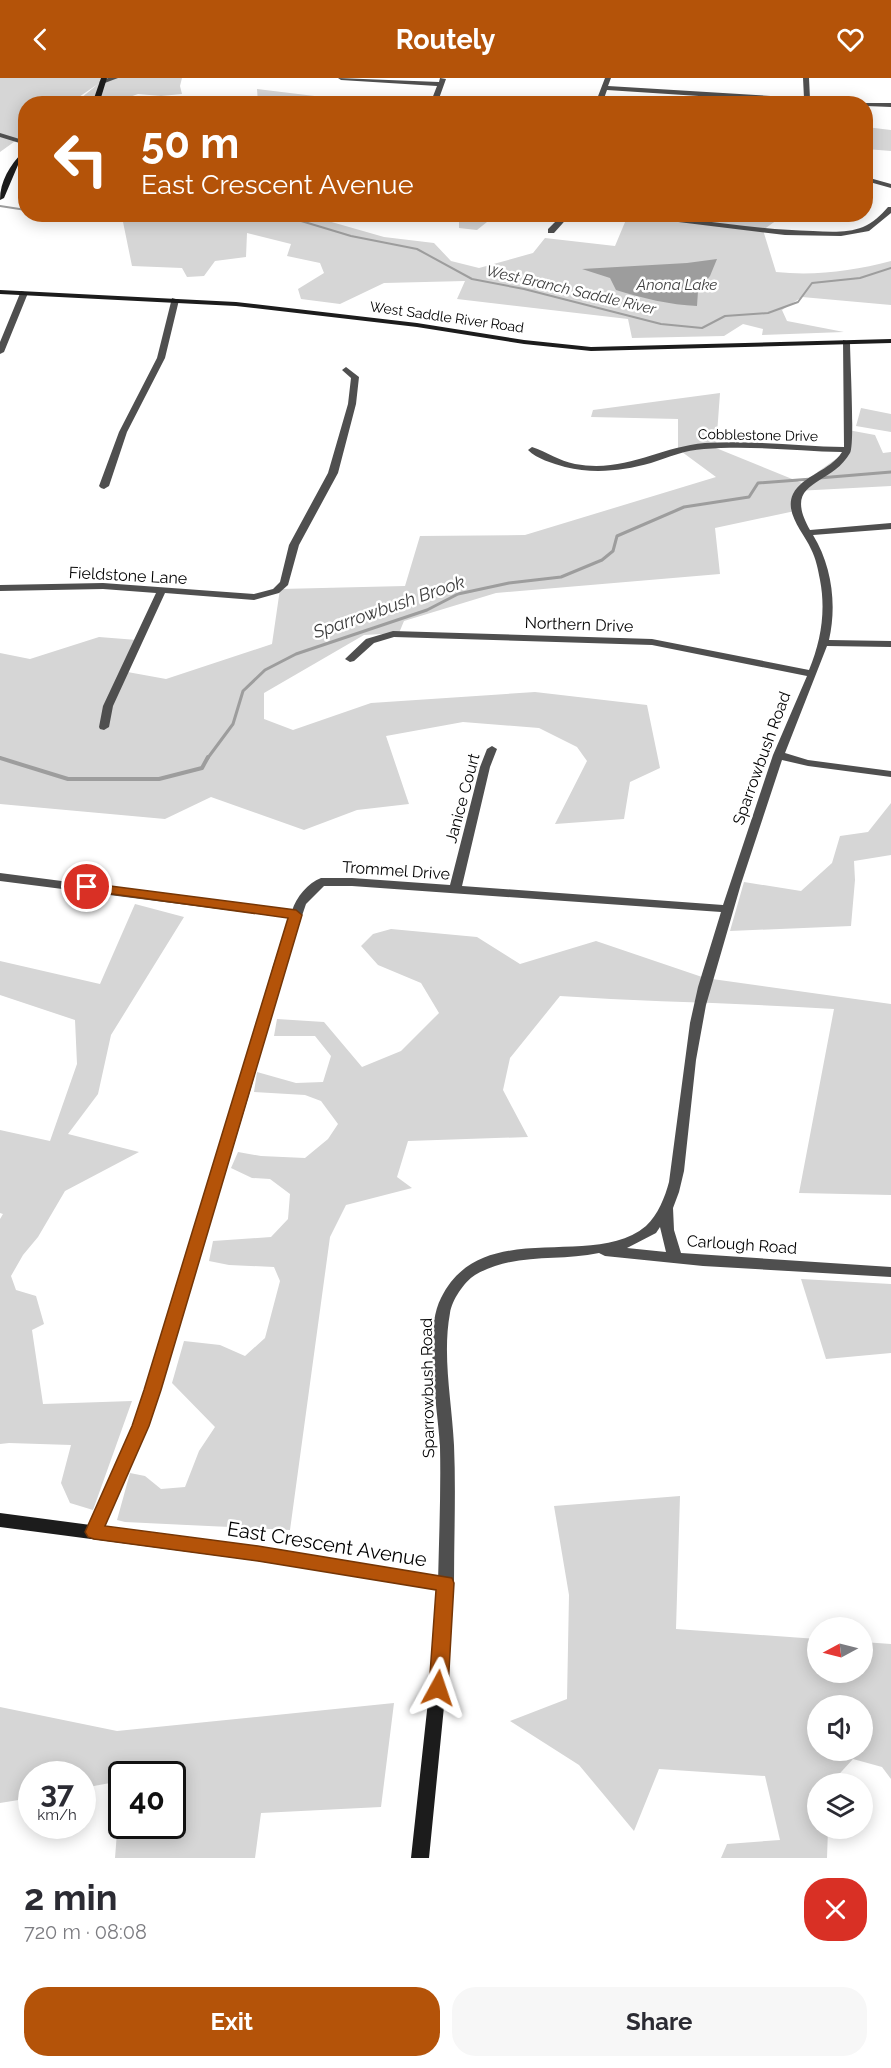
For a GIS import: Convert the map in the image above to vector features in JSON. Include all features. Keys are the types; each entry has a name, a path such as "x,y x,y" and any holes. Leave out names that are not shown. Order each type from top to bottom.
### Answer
{"street":[{"path":"98,96 103,80 115,78"},
{"path":"341,78 442,81 436,96"},
{"path":"600,96 608,78"},
{"path":"806,78 807,96"},
{"path":"603,88 703,96"},
{"path":"873,104 891,105"},
{"path":"0,135 18,141"},
{"path":"0,198 18,161"},
{"path":"873,181 891,186"},
{"path":"687,222 776,232 841,234 866,229 891,209"},
{"path":"552,231 560,222"},
{"name":"West Saddle River Road","path":"0,292 175,300 408,324 524,342 591,349 891,341"},
{"path":"0,352 24,293"},
{"path":"104,486 123,432 161,358 175,300"},
{"path":"846,342 848,450"},
{"name":"Fieldstone Lane","path":"0,588 103,586 254,597 276,591 285,583 294,545 333,473 352,404 355,377 346,370"},
{"name":"Cobblestone Drive","path":"532,450 563,465 604,470 644,462 678,450 706,446 848,450"},
{"name":"Sparrowbush Road","path":"675,1258 667,1230 667,1210 675,1189 679,1166 692,1038 709,970 778,755 812,674 823,643 827,619 826,584 820,558 796,513 795,504 798,493 837,466 848,450"},
{"path":"809,534 891,526"},
{"path":"104,727 108,706 162,590"},
{"name":"Northern Drive","path":"350,659 370,641 393,634 614,640 652,642 812,674"},
{"path":"823,643 891,644"},
{"name":"Janice Court","path":"455,890 485,767 492,748"},
{"path":"778,755 826,766 891,774"},
{"path":"0,877 296,915"},
{"name":"Trommel Drive","path":"94,1532 140,1426 153,1390 296,915 306,895 321,882 352,882 729,909"},
{"name":"Sparrowbush Road","path":"446,1583 447,1449 441,1342 442,1313 446,1300 466,1274 494,1258 529,1252 590,1250 615,1246 650,1229 667,1210"},
{"name":"Carlough Road","path":"590,1250 891,1272"},
{"name":"East Crescent Avenue","path":"0,1520 258,1554 446,1583 442,1646 420,1858"}],"shaded area":[{"path":"0,78 107,78 103,81 115,78 182,78 180,86 182,94 83,96 98,84 80,96 18,96 18,139 0,152"},
{"path":"257,89 314,96 258,96"},
{"path":"873,128 891,130 891,151 873,150"},
{"path":"123,222 332,222 384,237 434,243 451,261 479,268 533,253 545,238 615,246 625,222 774,222 763,230 776,272 834,272 891,261 891,305 802,297 782,310 787,321 844,332 762,335 763,329 743,324 724,336 632,338 628,319 457,299 465,281 384,283 340,304 301,299 298,289 324,273 320,263 287,256 291,244 247,233 246,257 215,261 204,276 187,277 182,268 132,266"},
{"path":"459,222 487,222 477,230 459,228"},
{"path":"720,393 716,448 802,483 850,449 848,430 875,435 883,453 891,452 891,486 796,491 795,511 715,528 720,574 496,593 404,621 399,633 364,635 264,693 264,719 293,730 371,703 535,692 647,705 660,768 630,782 624,819 555,824 587,761 577,747 539,728 463,722 386,736 409,804 357,810 304,830 211,797 165,819 0,804 0,653 30,659 99,637 137,640 122,671 166,679 272,644 280,589 405,586 420,536 525,535 716,477 678,449 678,419 591,417 593,410"},
{"path":"861,408 891,414 891,432 856,426"},
{"path":"891,803 891,855 854,861 855,880 851,926 730,931 744,882 801,891 832,863 840,836 868,832"},
{"path":"135,904 184,917 111,1035 98,1094 68,1134 139,1152 65,1191 38,1237 23,1255 11,1276 16,1290 36,1296 44,1324 32,1330 43,1404 132,1401 93,1510 70,1503 61,1483 71,1445 0,1444 0,1219 3,1214 0,1213 0,1130 50,1141 77,1064 75,1020 0,995 0,961 100,984"},
{"path":"391,929 477,937 520,964 596,941 705,978 891,1004 891,1195 799,1193 834,1009 560,996 510,1058 503,1090 528,1137 408,1141 397,1177 412,1188 346,1205 330,1237 290,1530 117,1520 130,1473 145,1476 161,1489 185,1487 199,1451 215,1427 172,1383 184,1341 220,1345 245,1356 265,1338 280,1281 274,1267 229,1265 209,1261 213,1241 271,1237 288,1219 290,1194 270,1179 252,1178 231,1168 238,1152 261,1156 305,1158 328,1139 338,1124 321,1101 305,1095 254,1092 257,1072 296,1083 323,1082 331,1056 315,1036 274,1036 277,1019 324,1022 362,1067 401,1051 439,1013 421,983 378,965 361,946 373,934"},
{"path":"801,1279 891,1284 891,1353 826,1359"},
{"path":"680,1496 676,1629 807,1638 807,1683 873,1683 873,1643 891,1644 891,1779 882,1767 860,1761 873,1761 873,1695 807,1695 807,1761 851,1761 840,1773 807,1773 807,1839 828,1839 827,1858 721,1858 727,1844 780,1840 765,1776 659,1769 634,1831 579,1765 510,1721 567,1699 569,1595 554,1506"},
{"path":"394,1703 381,1807 261,1813 255,1858 115,1858 116,1839 186,1839 186,1761 108,1761 108,1783 96,1786 96,1761 18,1761 18,1800 0,1803 0,1707 117,1731"}],"water":[{"name":"Anona Lake","path":"717,259 710,276 698,291 697,306 656,301 616,290 610,278 582,269 687,263"}],"waterway":[{"name":"West Branch Saddle River","path":"0,206 18,209"},
{"name":"West Branch Saddle River","path":"305,222 351,236 417,249 472,279 524,289 661,324 702,328 725,316 768,313 798,302 812,283 860,278 891,268"},
{"name":"Sparrowbush Brook","path":"819,478 891,472"},
{"name":"Sparrowbush Brook","path":"207,759 233,724 243,691 265,670 296,654 427,610 458,594 509,583 561,577 602,560 613,551 617,536 684,507 749,497 758,483 812,479"},
{"name":"Sparrowbush Brook","path":"0,758 68,779 159,779 202,768 208,757"}],"route":[{"path":"87,887 296,915 153,1390 140,1426 94,1532 446,1583 438,1688"}]}
